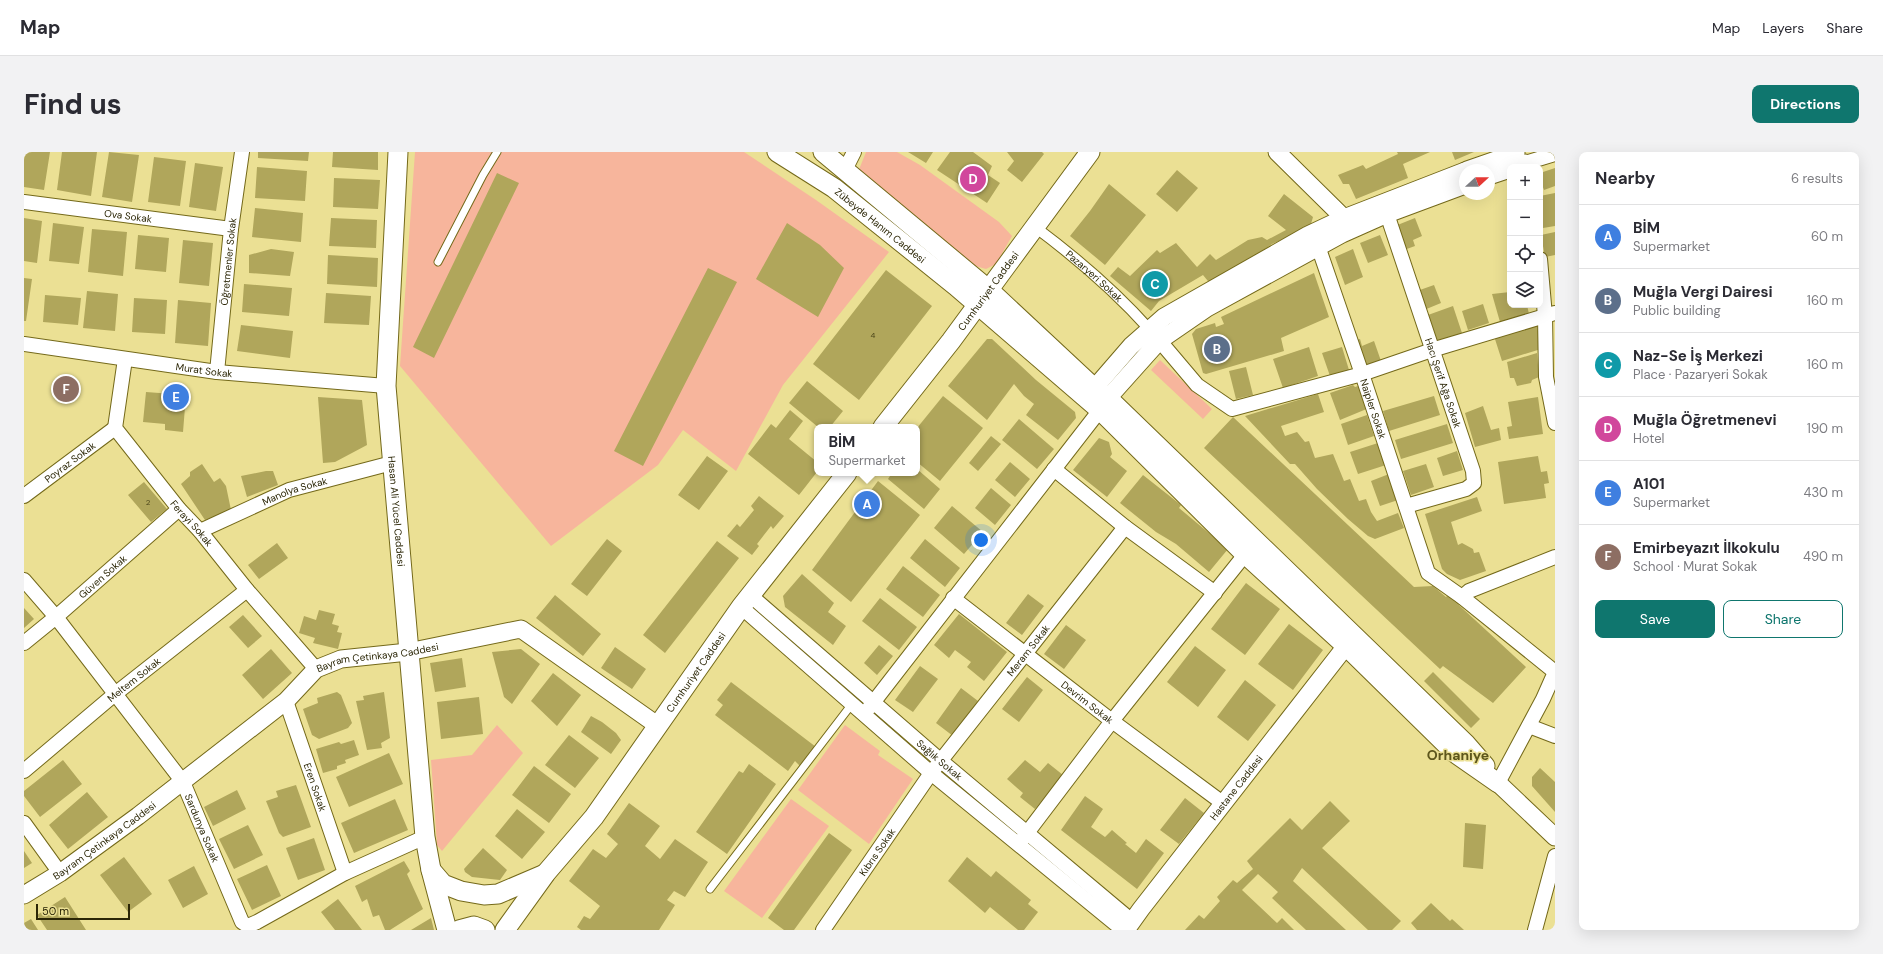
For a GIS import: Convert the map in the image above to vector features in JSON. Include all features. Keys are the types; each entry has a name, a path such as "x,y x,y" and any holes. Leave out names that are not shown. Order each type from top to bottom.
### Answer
{"main road":[{"name":"Hasan Ali Yücel Caddesi","path":"398,152 386,386 425,837 431,870 447,930"},
{"name":"Zübeyde Hanım Caddesi","path":"777,152 834,188 984,297"},
{"name":"Zübeyde Hanım Caddesi","path":"823,152 845,170 984,297"},
{"name":"Cumhuriyet Caddesi","path":"885,424 984,297 1090,152"},
{"path":"834,188 845,170"},
{"path":"984,297 1097,398 1250,547 1346,646 1455,753 1498,783"},
{"name":"Cumhuriyet Caddesi","path":"505,930 546,873 594,817 657,725 746,601 845,476"},
{"path":"1250,547 1465,743 1498,783"},
{"path":"431,870 442,884 461,891 484,895 498,894 546,873"},
{"path":"459,930 474,926 485,930"}],"street":[{"name":"Öğretmenler Sokak","path":"217,372 231,229 242,152"},
{"path":"845,170 854,152"},
{"path":"1278,152 1349,223"},
{"path":"1495,165 1555,154"},
{"path":"1495,173 1515,162"},
{"path":"864,714 1054,469 1097,398 1155,336 1164,317 1204,293 1349,223 1459,173"},
{"path":"1155,336 1318,246 1349,223 1387,214 1459,187"},
{"name":"Ova Sokak","path":"24,202 231,229"},
{"name":"Hacı Şerif Ağa Sokak","path":"1387,214 1473,471 1474,483 1466,489 1406,506"},
{"name":"Pazaryeri Sokak","path":"1035,227 1058,244 1136,315 1155,336"},
{"name":"Naipler Sokak","path":"1318,246 1428,573 1462,596"},
{"path":"1542,272 1550,315 1550,377 1555,423"},
{"path":"1155,336 1197,385 1232,409 1362,374 1433,350 1550,315"},
{"name":"Murat Sokak","path":"24,344 217,372 386,386"},
{"path":"115,428 125,359"},
{"name":"Poyraz Sokak","path":"24,496 115,428"},
{"name":"Ferayi Sokak","path":"115,428 179,510 200,531 247,590 316,669"},
{"name":"Manolya Sokak","path":"200,531 289,490 392,464"},
{"path":"1054,469 1124,527 1215,593"},
{"name":"Güven Sokak","path":"24,643 179,510"},
{"name":"Meram Sokak","path":"931,773 1124,527"},
{"path":"1022,839 1250,547"},
{"path":"1555,557 1469,591 1462,596 1555,672 1550,698 1529,726 1498,783 1555,837"},
{"name":"Sardunya Sokak","path":"24,580 56,617 183,782 242,922 248,926 345,873 425,837"},
{"name":"Meltem Sokak","path":"24,771 115,694 247,590"},
{"name":"Devrim Sokak","path":"953,598 1112,722 1224,804"},
{"name":"Sağlık Sokak","path":"746,601 874,701 940,760 1022,839 1127,927"},
{"name":"Sağlık Sokak","path":"746,601 852,704 931,773 1022,839"},
{"name":"Bayram Çetinkaya Caddesi","path":"24,895 60,873 183,782 286,701 316,669 341,659 408,652 521,629 657,725"},
{"name":"Hastane Caddesi","path":"1127,927 1346,646"},
{"name":"Eren Sokak","path":"286,701 345,873"},
{"path":"1529,726 1555,736"},
{"name":"Kıbrıs Sokak","path":"823,930 931,773"},
{"path":"24,823 60,873"},
{"path":"1535,930 1555,856"}],"lane":[{"path":"438,262 483,175 498,152"},
{"path":"710,889 852,704"}],"shaded area":[{"path":"415,152 744,152 816,200 889,252 783,385 736,471 683,430 658,465 551,546 400,366"},
{"path":"866,152 897,152 920,165 999,222 1012,236 996,264 986,269 972,265 858,172"},
{"path":"1160,360 1212,409 1203,419 1151,370"},
{"path":"497,725 523,753 442,851 437,845 431,760 472,755"},
{"path":"845,725 880,751 878,755 913,779 869,844 798,790"},
{"path":"791,799 829,826 762,918 724,891"}],"building":[{"path":"24,152 50,152 44,190 24,187"},
{"path":"62,152 97,152 91,196 57,190"},
{"path":"109,152 139,155 132,202 102,197"},
{"path":"258,152 309,152 308,161 258,158"},
{"path":"333,152 378,152 378,170 332,167"},
{"path":"908,152 933,152 926,163"},
{"path":"950,152 973,152 992,166 988,175 1000,183 987,203 937,170"},
{"path":"1007,152 1042,152 1044,154 1022,182 1007,170 1014,161"},
{"path":"1397,152 1430,152 1403,164 1408,178 1356,199 1349,184 1343,184 1338,175 1363,165 1366,169 1398,154"},
{"path":"1452,152 1474,152 1455,160"},
{"path":"154,157 186,161 180,206 148,202"},
{"path":"195,163 223,167 216,211 189,207"},
{"path":"257,167 307,171 305,201 255,198"},
{"path":"1555,168 1555,186 1544,190 1543,172"},
{"path":"1177,170 1198,188 1177,212 1156,194"},
{"path":"497,173 519,183 434,358 413,347"},
{"path":"334,178 380,180 378,209 333,207"},
{"path":"1109,184 1146,215 1105,265 1070,236"},
{"path":"1555,193 1555,226 1543,228 1543,195"},
{"path":"1284,194 1313,217 1311,224 1272,244 1212,286 1203,275 1159,301 1151,311 1110,276 1118,267 1130,276 1157,250 1160,253 1176,243 1197,267 1210,254 1216,260 1248,240 1262,237 1267,240 1286,230 1268,216"},
{"path":"255,208 303,213 301,242 252,237"},
{"path":"24,218 42,221 37,263 24,261"},
{"path":"331,218 377,220 376,248 329,246"},
{"path":"1415,218 1422,236 1413,240 1415,246 1404,250 1395,226"},
{"path":"53,223 84,227 79,264 49,261"},
{"path":"787,223 820,245 844,268 818,317 756,279"},
{"path":"92,229 127,232 123,276 88,272"},
{"path":"1555,232 1555,255 1545,257 1543,235"},
{"path":"138,235 169,238 166,272 135,269"},
{"path":"1380,235 1388,255 1368,263 1360,243"},
{"path":"183,240 213,243 209,286 179,283"},
{"path":"271,249 294,252 290,276 249,273 249,255"},
{"path":"1353,249 1363,277 1345,285 1335,257"},
{"path":"328,255 378,258 377,287 327,284"},
{"path":"708,268 737,282 643,466 614,451"},
{"path":"886,270 932,306 859,400 813,364"},
{"path":"1314,273 1329,317 1281,338 1284,351 1206,374 1203,373 1192,334 1196,329 1215,323 1216,327 1224,324 1221,317"},
{"path":"24,278 32,279 26,321 24,321"},
{"path":"244,284 292,288 289,316 242,312"},
{"path":"1434,285 1441,303 1424,310 1417,291"},
{"path":"87,291 118,294 115,331 83,328"},
{"path":"1507,292 1507,308 1528,308 1529,314 1500,322 1492,294"},
{"path":"326,293 371,296 369,325 324,323"},
{"path":"45,295 81,298 78,325 43,322"},
{"path":"134,298 167,300 165,334 132,332"},
{"path":"178,300 211,303 208,346 175,343"},
{"path":"1483,304 1489,323 1468,330 1462,311"},
{"path":"1453,306 1462,333 1437,342 1428,315"},
{"path":"241,325 293,331 290,358 237,351"},
{"path":"1537,325 1541,349 1502,361 1494,336"},
{"path":"987,339 992,339 1036,380 1075,412 1076,418 1058,440 1026,415 1034,404 1024,396 1014,384 987,420 948,386"},
{"path":"1360,339 1362,346 1374,341 1381,361 1365,366 1356,340"},
{"path":"1309,347 1318,376 1283,388 1273,359"},
{"path":"1342,347 1349,370 1330,376 1322,353"},
{"path":"1537,353 1539,377 1532,380 1531,383 1517,386 1514,378 1510,378 1507,362"},
{"path":"1246,367 1253,395 1236,399 1229,371"},
{"path":"807,381 843,411 832,424 814,424 789,403"},
{"path":"1353,385 1355,387 1361,385 1369,408 1340,420 1330,393"},
{"path":"146,392 186,395 183,432 165,430 165,424 143,422"},
{"path":"1318,394 1324,412 1281,426 1285,436 1297,432 1305,442 1309,441 1315,458 1333,454 1344,481 1350,479 1359,501 1366,499 1371,512 1377,521 1398,513 1404,528 1375,539 1368,536 1317,489 1295,464 1290,464 1245,416"},
{"path":"943,396 983,428 940,481 920,464 920,424"},
{"path":"1434,396 1440,415 1389,431 1383,411"},
{"path":"318,397 362,400 367,445 335,462 323,463"},
{"path":"1538,397 1543,434 1509,439 1507,427 1512,426 1508,402"},
{"path":"1483,406 1491,430 1499,428 1501,440 1475,447 1465,413"},
{"path":"790,410 803,421 789,439 814,460 814,476 799,495 748,454 771,424 776,428"},
{"path":"1367,415 1374,436 1348,445 1341,424"},
{"path":"1233,417 1414,587 1433,586 1446,597 1448,595 1526,667 1493,703 1443,666 1440,669 1204,448"},
{"path":"1019,419 1054,449 1037,469 1002,440"},
{"path":"1447,424 1453,443 1401,459 1395,440"},
{"path":"991,436 1001,444 978,471 969,463"},
{"path":"1099,438 1109,442 1112,454 1110,457 1127,471 1107,497 1073,470"},
{"path":"1378,443 1386,465 1358,474 1350,452"},
{"path":"1457,451 1463,470 1443,476 1437,458"},
{"path":"707,456 728,471 699,510 678,495"},
{"path":"1538,456 1541,472 1547,471 1549,483 1544,484 1546,498 1504,504 1498,462"},
{"path":"1010,462 1030,479 1015,497 995,480"},
{"path":"202,464 214,482 220,478 226,486 231,510 205,520 181,484 190,476 190,472"},
{"path":"1426,464 1434,487 1411,495 1403,471"},
{"path":"273,471 278,485 247,497 241,476"},
{"path":"920,472 940,489 924,509 888,479 890,476 920,476"},
{"path":"1389,474 1398,500 1380,506 1371,481"},
{"path":"1143,475 1181,505 1179,508 1228,549 1209,572 1176,544 1156,532 1120,503"},
{"path":"878,481 920,515 851,602 812,570"},
{"path":"144,482 167,509 151,522 128,495"},
{"path":"991,488 1011,505 995,525 975,508"},
{"path":"759,496 784,516 773,529 771,526 757,544 759,546 752,555 727,536 737,524 740,527 754,510 751,506"},
{"path":"1477,497 1482,511 1451,522 1458,545 1462,543 1473,549 1474,553 1479,552 1486,571 1460,580 1447,574 1442,569 1425,514"},
{"path":"952,506 983,532 964,554 934,528"},
{"path":"607,539 622,551 587,596 571,584"},
{"path":"925,539 960,568 945,587 910,558"},
{"path":"717,541 739,558 665,653 643,635"},
{"path":"277,543 288,558 259,579 248,565"},
{"path":"903,566 940,595 923,617 886,589"},
{"path":"802,574 834,603 828,612 846,626 833,645 785,607 783,596"},
{"path":"1246,583 1280,609 1245,655 1211,629"},
{"path":"1028,594 1044,606 1022,635 1006,623"},
{"path":"555,595 601,634 583,656 536,618"},
{"path":"880,598 917,627 899,650 862,621"},
{"path":"24,608 34,619 24,628"},
{"path":"319,610 335,614 332,624 339,626 337,632 342,633 338,649 313,643 315,638 299,633 304,616 316,620"},
{"path":"959,614 1007,652 984,681 967,667 971,662 955,650 949,658 934,645"},
{"path":"243,615 262,636 248,648 229,627"},
{"path":"1289,624 1323,650 1293,690 1258,664"},
{"path":"1066,625 1086,640 1064,669 1044,654"},
{"path":"879,645 893,656 877,675 864,663"},
{"path":"1195,646 1226,670 1198,707 1167,682"},
{"path":"615,647 646,669 632,689 601,668"},
{"path":"271,649 292,673 263,699 242,675"},
{"path":"521,649 540,664 512,704 504,697 492,652"},
{"path":"462,658 466,687 435,692 430,663"},
{"path":"920,666 938,679 913,712 895,700"},
{"path":"1433,672 1480,719 1471,728 1424,681"},
{"path":"553,673 581,695 557,726 531,701"},
{"path":"1027,677 1043,690 1019,722 1002,709"},
{"path":"1245,680 1276,705 1248,741 1217,717"},
{"path":"731,682 816,747 801,767 795,761 788,771 715,715 723,705 717,700"},
{"path":"961,688 978,701 953,736 936,723"},
{"path":"337,692 341,695 352,723 348,728 319,739 312,735 303,709 318,703 317,698"},
{"path":"384,692 390,738 381,743 382,748 367,750 356,701 364,700 363,696"},
{"path":"479,697 483,734 441,739 437,702"},
{"path":"591,716 602,722 616,733 621,740 611,754 581,732"},
{"path":"569,735 599,758 575,788 545,765"},
{"path":"354,740 359,755 345,760 346,763 337,766 337,769 323,773 316,749 339,742 341,744"},
{"path":"389,753 403,784 349,807 336,777"},
{"path":"63,760 82,784 40,817 24,796 24,791"},
{"path":"1025,760 1040,772 1048,763 1063,775 1035,809 1020,797 1023,793 1007,779"},
{"path":"749,764 776,784 727,854 696,832 739,771 743,773"},
{"path":"534,766 571,794 549,823 512,795"},
{"path":"1540,768 1555,782 1555,812 1532,786 1532,777"},
{"path":"296,785 311,827 283,837 279,833 266,801 278,797 276,791"},
{"path":"237,790 246,809 213,826 204,807"},
{"path":"87,792 108,817 68,849 49,825"},
{"path":"1085,796 1103,809 1091,827 1105,837 1112,830 1136,853 1146,839 1164,853 1137,889 1061,830"},
{"path":"1185,798 1204,813 1179,844 1160,830"},
{"path":"395,799 408,830 354,853 341,823"},
{"path":"1330,801 1350,821 1322,848 1401,921 1392,930 1368,930 1302,868 1293,881 1346,930 1306,930 1272,898 1278,892 1258,874 1242,890 1277,923 1282,918 1294,930 1185,930 1199,915 1204,919 1220,901 1217,897 1233,880 1237,883 1253,869 1247,861 1290,818 1302,830"},
{"path":"629,803 660,826 645,846 660,859 675,839 708,862 685,897 674,891 667,900 675,905 659,930 581,930 577,927 584,916 590,919 600,906 569,881 593,849 606,858 618,844 607,834"},
{"path":"517,809 545,832 522,859 495,836"},
{"path":"1465,823 1486,825 1483,869 1463,867"},
{"path":"248,825 263,855 234,869 219,839"},
{"path":"829,833 852,850 794,930 784,930 768,918"},
{"path":"314,838 325,870 298,880 286,848"},
{"path":"483,848 507,870 500,880 472,877 465,872 464,869"},
{"path":"24,851 32,863 24,868"},
{"path":"124,857 152,894 128,912 100,875"},
{"path":"967,857 991,877 996,871 1031,900 1028,904 1038,912 1024,930 1018,930 990,907 985,913 948,881"},
{"path":"404,861 410,871 407,874 423,909 390,930 385,930 379,915 373,917 367,899 362,902 355,886"},
{"path":"267,865 281,896 252,910 237,879"},
{"path":"194,866 208,894 183,908 168,880"},
{"path":"65,897 86,930 47,930 37,915"},
{"path":"338,899 362,930 335,930 321,912"},
{"path":"1431,903 1450,921 1452,919 1464,930 1417,930 1411,923"},
{"path":"431,918 434,930 411,930"},
{"path":"31,919 38,930 24,930 24,923"}],"place":[{"name":"Muğla Öğretmenevi","path":"973,179"},
{"name":"Naz-Se İş Merkezi","path":"1155,284"},
{"name":"Muğla Vergi Dairesi","path":"1217,349"},
{"name":"Emirbeyazıt İlkokulu","path":"66,389"},
{"name":"A101","path":"176,397"},
{"name":"BİM","path":"867,504"}],"district":[{"name":"Orhaniye","path":"1458,755"}]}
